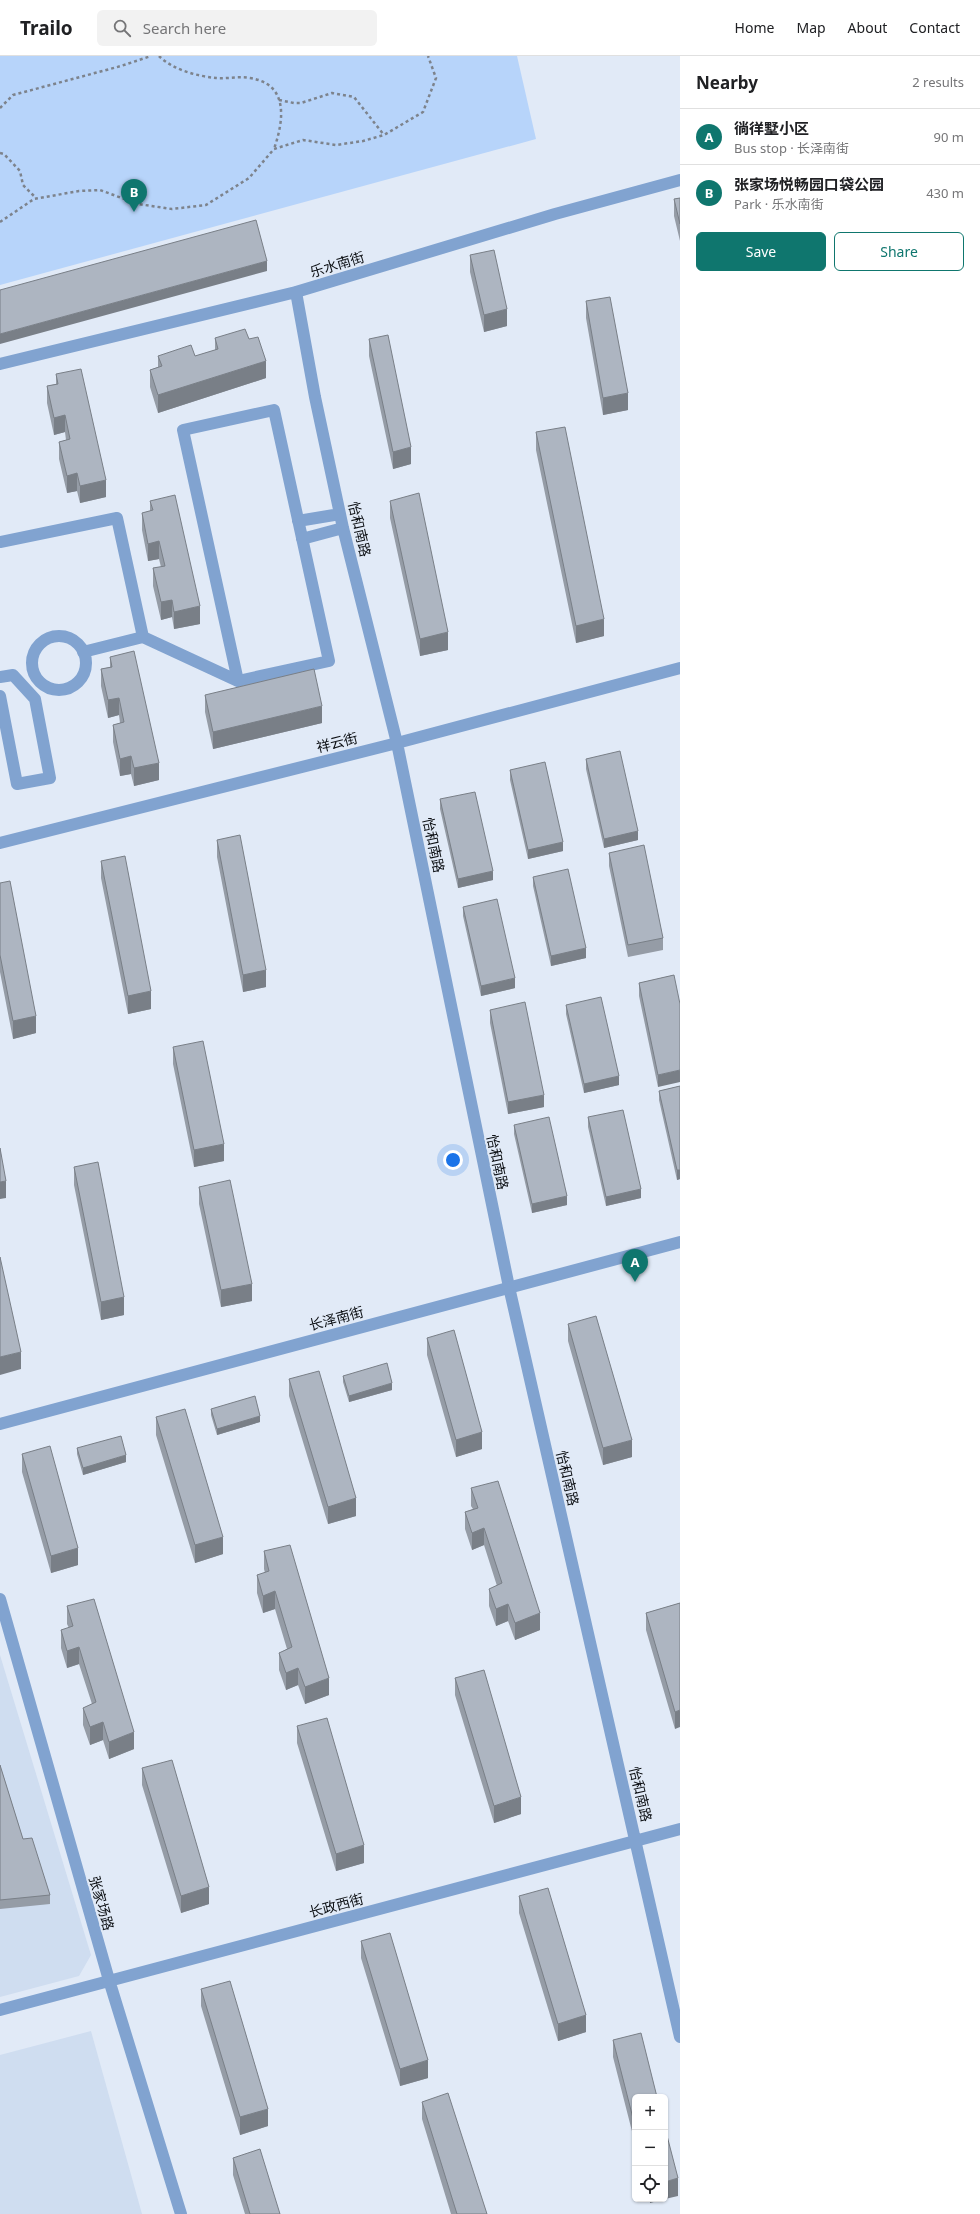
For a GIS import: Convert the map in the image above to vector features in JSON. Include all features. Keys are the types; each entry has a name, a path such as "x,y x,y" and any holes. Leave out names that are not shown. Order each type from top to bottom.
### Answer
{"street":[{"name":"乐水南街","path":"0,364 296,292 555,214 680,180"},
{"name":"怡和南路","path":"296,292 314,397 343,528 397,743 509,1287 637,1842 680,2037"},
{"path":"83,652 143,637 238,681 329,661 274,410 183,430 238,681"},
{"path":"298,521 340,514"},
{"path":"0,542 117,518 143,637"},
{"path":"302,540 343,528"},
{"path":"61,637 70,639 78,644 83,652 85,669 82,676 70,688 62,690 46,687 34,675 32,666 33,656 37,648 48,639 61,637"},
{"name":"祥云街","path":"0,843 397,743 680,668"},
{"path":"0,677 13,675 35,699 50,778 17,784 0,696"},
{"path":"22,686 34,675"},
{"name":"长泽南街","path":"0,1424 680,1242"},
{"name":"张家场路","path":"0,1599 109,1980 182,2214"},
{"name":"长政西街","path":"0,2010 109,1980 637,1842 680,1829"}],"path":[{"path":"0,108 13,95 121,66 151,56"},
{"path":"0,222 36,198 79,191 100,190 138,204 172,209 206,205 249,178 274,149 281,121 278,95 270,86 262,82 249,78 217,78 198,74 179,69 159,56"},
{"path":"274,149 304,140 336,145 363,142 384,135 423,112 436,78 428,56"},
{"path":"279,100 301,103 332,93 354,97 384,135"},
{"path":"0,153 4,154 20,170 23,184 36,198"}],"shaded area":[{"path":"0,56 517,56 536,139 0,285"},
{"path":"0,1655 91,1955 79,1976 0,1997"},
{"path":"91,2031 142,2214 0,2214 0,2055"}],"building":[{"path":"680,198 680,224 674,199"},
{"path":"256,220 267,261 0,334 0,290"},
{"path":"494,250 507,309 484,315 470,255"},
{"path":"610,297 628,393 603,398 586,301"},
{"path":"245,329 249,339 258,337 266,361 158,395 150,370 162,366 158,356 191,345 195,356 218,349 215,338"},
{"path":"388,335 411,447 393,452 369,339"},
{"path":"81,369 106,480 80,486 77,473 67,476 59,442 70,439 65,415 54,418 47,386 58,384 56,374"},
{"path":"565,427 604,619 576,626 536,432"},
{"path":"419,493 448,632 420,639 390,501"},
{"path":"175,495 200,606 174,612 172,600 161,602 153,568 165,566 159,541 148,544 142,513 153,510 150,501"},
{"path":"134,651 159,763 134,768 131,756 120,759 113,725 124,722 119,698 108,700 101,669 112,667 110,657"},
{"path":"314,669 322,706 213,732 205,695"},
{"path":"620,751 638,831 604,839 586,759"},
{"path":"545,762 563,842 528,850 510,770"},
{"path":"475,792 493,871 458,879 440,799"},
{"path":"240,835 266,970 243,975 217,840"},
{"path":"644,845 663,938 628,945 609,853"},
{"path":"125,856 151,991 128,996 101,861"},
{"path":"568,869 586,948 551,956 533,877"},
{"path":"10,881 36,1016 13,1021 0,955 0,883"},
{"path":"497,899 515,978 481,986 463,907"},
{"path":"674,975 680,1004 680,1070 658,1075 639,983"},
{"path":"601,997 619,1076 584,1084 566,1005"},
{"path":"525,1002 544,1095 508,1102 490,1010"},
{"path":"203,1041 224,1144 194,1150 173,1047"},
{"path":"680,1086 680,1170 677,1170 659,1091"},
{"path":"623,1110 641,1189 606,1197 588,1117"},
{"path":"549,1117 567,1196 532,1204 514,1125"},
{"path":"0,1148 6,1181 0,1182"},
{"path":"98,1162 124,1297 101,1302 74,1167"},
{"path":"230,1180 252,1284 221,1290 199,1187"},
{"path":"0,1257 21,1352 0,1357"},
{"path":"596,1316 632,1440 603,1448 568,1324"},
{"path":"454,1330 482,1432 456,1440 427,1338"},
{"path":"387,1363 392,1383 349,1396 343,1376"},
{"path":"319,1371 356,1498 328,1507 289,1379"},
{"path":"255,1396 260,1416 217,1429 211,1409"},
{"path":"185,1409 223,1537 195,1545 156,1417"},
{"path":"121,1436 126,1455 83,1468 77,1448"},
{"path":"50,1446 78,1548 51,1556 22,1454"},
{"path":"498,1481 540,1613 515,1623 508,1604 496,1609 489,1589 502,1583 484,1528 472,1533 465,1512 478,1508 471,1488"},
{"path":"290,1545 329,1678 305,1687 298,1668 286,1673 279,1653 292,1647 275,1591 263,1596 257,1575 269,1571 264,1551"},
{"path":"94,1599 134,1732 109,1742 103,1722 90,1727 83,1708 96,1702 79,1647 67,1651 61,1630 73,1626 67,1606"},
{"path":"680,1603 680,1710 675,1712 646,1613"},
{"path":"484,1670 521,1797 494,1806 455,1678"},
{"path":"327,1718 364,1845 336,1854 297,1726"},
{"path":"172,1760 209,1887 181,1896 142,1768"},
{"path":"0,1765 23,1839 32,1838 50,1895 0,1900"},
{"path":"548,1888 586,2015 558,2024 519,1896"},
{"path":"390,1933 428,2060 400,2069 361,1941"},
{"path":"230,1981 268,2109 240,2117 201,1989"},
{"path":"641,2033 656,2094 632,2094 632,2114 613,2040"},
{"path":"448,2093 487,2214 457,2214 422,2102"},
{"path":"668,2140 678,2178 668,2181"},
{"path":"260,2149 280,2214 250,2214 233,2158"}],"place":[{"name":"张家场悦畅园口袋公园","path":"134,212"},
{"name":"徜徉墅小区","path":"635,1282"}]}
